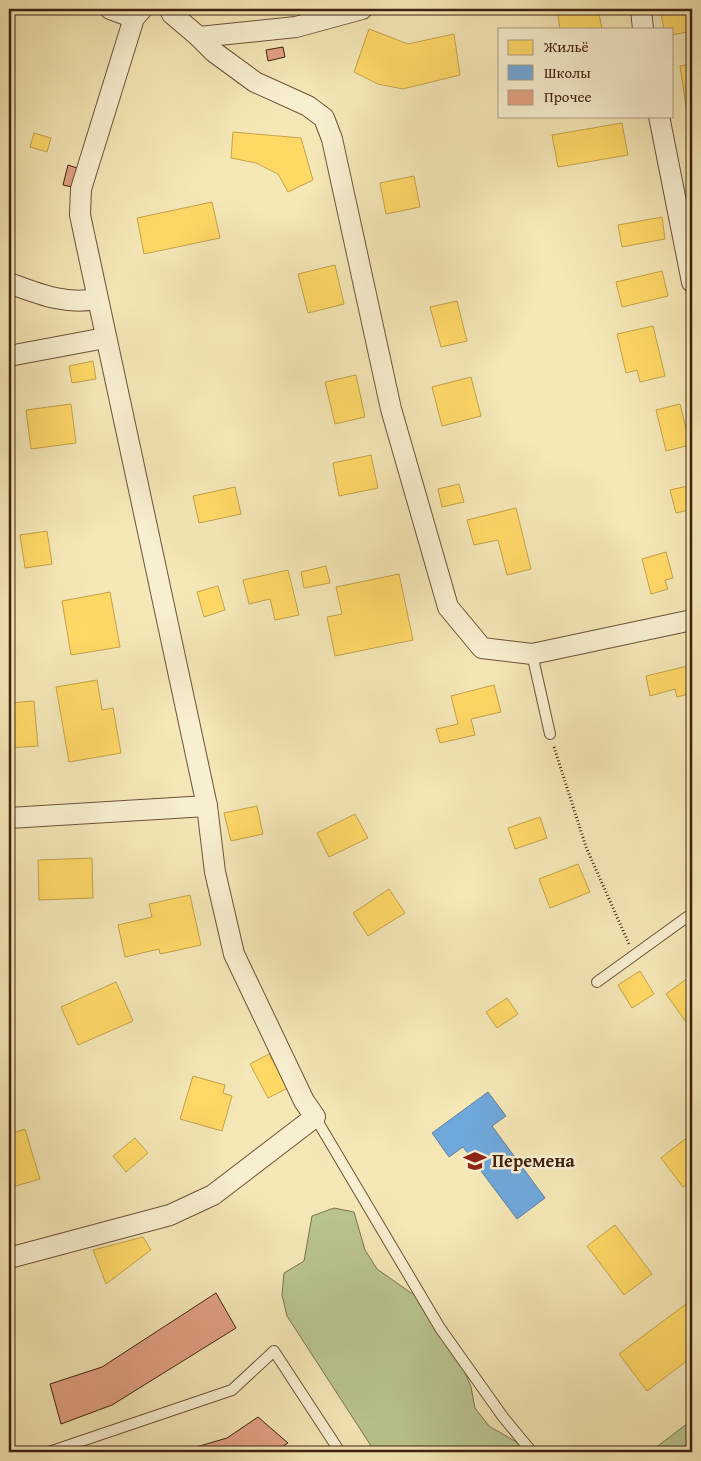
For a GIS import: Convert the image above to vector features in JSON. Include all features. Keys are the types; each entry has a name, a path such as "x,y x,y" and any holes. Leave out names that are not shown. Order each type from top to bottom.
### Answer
{"street":[{"path":"9,1258 179,1211 213,1195 315,1118 304,1101 234,954 215,872 207,806 80,215 81,189 138,13 110,9"},
{"path":"170,9 172,14 214,52 255,82 308,106 324,118 332,139 391,409 448,607 482,648 532,654 692,620"},
{"path":"199,37 296,27 362,9"},
{"path":"642,9 643,28"},
{"path":"659,118 692,282"},
{"path":"9,282 59,301 79,302 97,299"},
{"path":"9,356 105,338"},
{"path":"9,818 207,806"}],"lane":[{"path":"532,654 550,734"},
{"path":"597,982 687,917 692,916"},
{"path":"315,1118 440,1328 503,1417 532,1452"},
{"path":"48,1452 232,1390 274,1351 340,1452"}],"path":[{"path":"550,734 586,847 634,954"}],"green space":[{"path":"334,1208 354,1212 365,1250 377,1269 414,1295 429,1312 463,1368 471,1387 475,1408 489,1426 525,1447 528,1452 375,1452 287,1316 282,1295 284,1273 304,1261 312,1216"},
{"path":"692,1420 692,1452 650,1452"}],"building: Жильё":[{"path":"557,9 598,9 602,28 560,28"},
{"path":"673,9 692,9 692,31 674,35 674,28 664,28 661,14 673,12"},
{"path":"369,29 408,44 454,34 460,75 403,89 378,84 354,72"},
{"path":"692,64 692,111 687,112 680,66"},
{"path":"622,123 628,155 558,167 552,135"},
{"path":"233,132 301,138 313,180 288,192 278,174 256,163 231,158"},
{"path":"34,133 51,138 47,152 30,147"},
{"path":"414,176 420,207 386,214 380,183"},
{"path":"212,202 220,238 144,254 137,218"},
{"path":"662,217 665,239 622,247 618,225"},
{"path":"335,265 344,304 308,313 298,274"},
{"path":"662,271 668,296 622,307 616,282"},
{"path":"457,301 467,341 441,347 430,307"},
{"path":"653,326 665,376 640,382 637,370 626,373 617,334"},
{"path":"93,361 96,379 72,383 69,366"},
{"path":"356,375 365,417 335,424 325,382"},
{"path":"471,377 481,416 442,426 432,387"},
{"path":"71,404 76,443 31,449 26,410"},
{"path":"680,404 690,445 666,451 656,410"},
{"path":"371,455 378,488 339,496 333,463"},
{"path":"459,484 464,502 442,507 438,489"},
{"path":"692,485 692,509 676,513 670,490"},
{"path":"235,487 241,514 199,523 193,496"},
{"path":"516,508 531,569 507,575 498,540 474,545 467,520"},
{"path":"47,531 52,564 25,568 20,535"},
{"path":"666,552 673,578 665,580 668,589 651,594 642,559"},
{"path":"326,566 330,583 304,588 301,572"},
{"path":"288,570 299,615 275,620 270,599 249,604 243,580"},
{"path":"399,574 413,640 335,656 327,617 342,614 336,587"},
{"path":"218,586 225,610 204,617 197,592"},
{"path":"110,592 120,647 71,655 62,601"},
{"path":"692,665 692,693 677,697 675,689 650,696 646,676"},
{"path":"97,680 102,710 113,708 121,753 69,762 56,687"},
{"path":"494,685 501,712 471,719 475,735 440,743 436,729 458,724 451,696"},
{"path":"34,701 38,746 9,748 9,703"},
{"path":"257,806 263,834 231,841 224,813"},
{"path":"355,814 368,838 329,857 317,833"},
{"path":"540,817 547,838 515,849 508,828"},
{"path":"92,858 93,898 39,900 38,860"},
{"path":"578,864 590,892 550,908 539,879"},
{"path":"389,889 405,913 368,936 353,913"},
{"path":"190,895 201,945 160,954 159,949 125,957 118,925 152,917 149,904"},
{"path":"640,971 654,994 632,1008 618,985"},
{"path":"692,975 692,1018 686,1022 666,994"},
{"path":"116,982 133,1021 78,1045 61,1007"},
{"path":"507,998 518,1014 497,1028 486,1012"},
{"path":"269,1054 288,1088 268,1098 250,1064"},
{"path":"193,1076 225,1085 223,1093 232,1096 222,1131 180,1119"},
{"path":"9,1129 10,1134 25,1129 40,1179 9,1188"},
{"path":"689,1136 692,1141 692,1180 683,1187 661,1158"},
{"path":"135,1138 148,1153 126,1172 113,1156"},
{"path":"615,1225 652,1274 624,1295 587,1246"},
{"path":"143,1237 151,1250 106,1284 93,1250"},
{"path":"686,1304 692,1313 692,1357 647,1391 619,1354"}],"building: Школы":[{"path":"488,1092 506,1116 492,1126 545,1198 517,1219 463,1147 449,1157 432,1133"}],"building: Прочее":[{"path":"283,47 285,57 268,61 266,50"},
{"path":"68,165 77,168 72,187 63,185"},
{"path":"216,1293 236,1328 112,1405 61,1424 50,1384 102,1367"},
{"path":"258,1417 288,1443 274,1452 179,1452 227,1438"}],"place":[{"name":"Перемена","path":"475,1161"}]}
